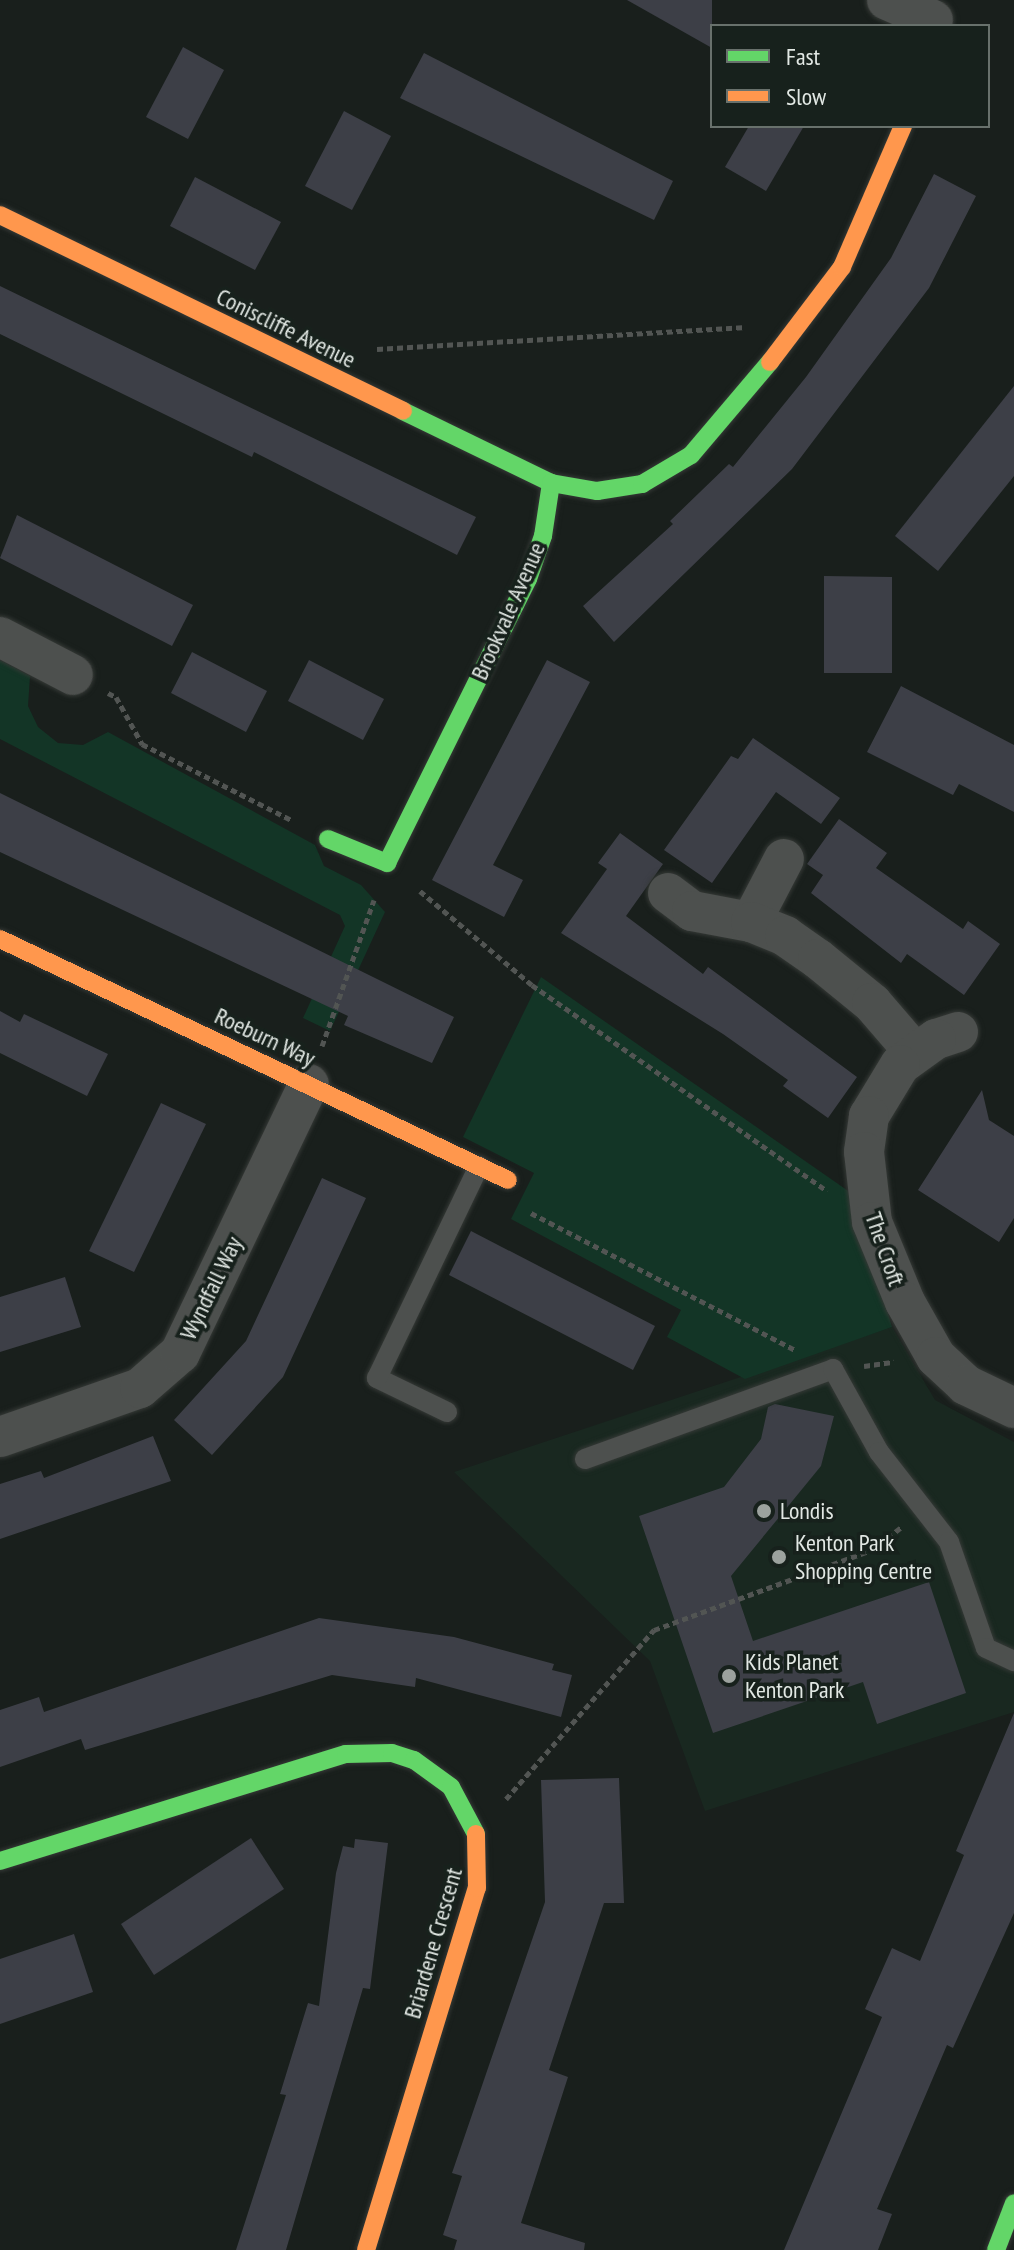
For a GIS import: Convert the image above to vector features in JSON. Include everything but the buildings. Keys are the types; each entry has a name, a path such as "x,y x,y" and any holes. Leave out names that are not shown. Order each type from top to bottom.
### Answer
{"street":[{"path":"887,0 935,15"},
{"path":"551,483 597,491 642,484 691,455 731,414 842,267 902,128"},
{"name":"Coniscliffe Avenue","path":"0,215 551,483"},
{"name":"Brookvale Avenue","path":"387,863 528,579 543,536 551,483"},
{"path":"0,637 73,675"},
{"path":"328,839 387,863"},
{"path":"751,922 784,859"},
{"path":"668,893 692,911 751,922 785,936 872,1003 915,1053"},
{"name":"Roeburn Way","path":"0,939 508,1180"},
{"name":"The Croft","path":"958,1032 915,1053 900,1065 869,1116 864,1152 872,1222 905,1302 936,1357 966,1385 1014,1408"},
{"name":"Wyndfall Way","path":"0,1437 140,1388 180,1353 309,1084"},
{"name":"Briardene Crescent","path":"0,1861 368,1752 392,1753 434,1772 464,1804 476,1833 477,1888 366,2250"},
{"path":"996,2250 1014,2203"}],"lane":[{"path":"447,1412 377,1378 479,1166"},
{"path":"585,1459 833,1369 879,1452 949,1542 986,1648 1014,1661"}],"path":[{"path":"364,350 799,323"},
{"path":"73,675 116,697 142,744 328,839"},
{"path":"309,1084 387,863 532,985 872,1222"},
{"path":"508,1180 501,1198 833,1369 936,1357"},
{"path":"476,1833 654,1630 872,1550 924,1509"}],"shaded area":[{"name":"Kenton Park Shopping Centre","path":"892,1327 935,1400 1014,1442 1014,1712 705,1811 650,1661 454,1472"}],"green space":[{"path":"0,660 30,676 28,706 38,727 58,743 83,745 108,732 315,845 324,866 361,885 385,912 330,1031 303,1018 345,926 340,915 0,739"},
{"path":"541,977 854,1195 892,1327 745,1379 667,1337 681,1310 511,1219 534,1173 463,1137"}],"traffic: fast":[{"path":"328,839 387,863 528,579 543,536 551,483 597,491 642,484 691,455 770,362"},
{"path":"403,411 551,483"},
{"path":"0,1861 346,1754 392,1753 414,1760 451,1787 476,1834"},
{"path":"996,2250 1014,2203"}],"traffic: slow":[{"path":"770,362 842,267 902,128"},
{"path":"0,215 403,411"},
{"path":"0,939 508,1180"},
{"path":"366,2250 477,1888 476,1834"}],"place":[{"name":"Londis","path":"764,1511"},
{"name":"Kenton Park Shopping Centre","path":"779,1557"},
{"name":"Kids Planet Kenton Park","path":"729,1676"}]}
